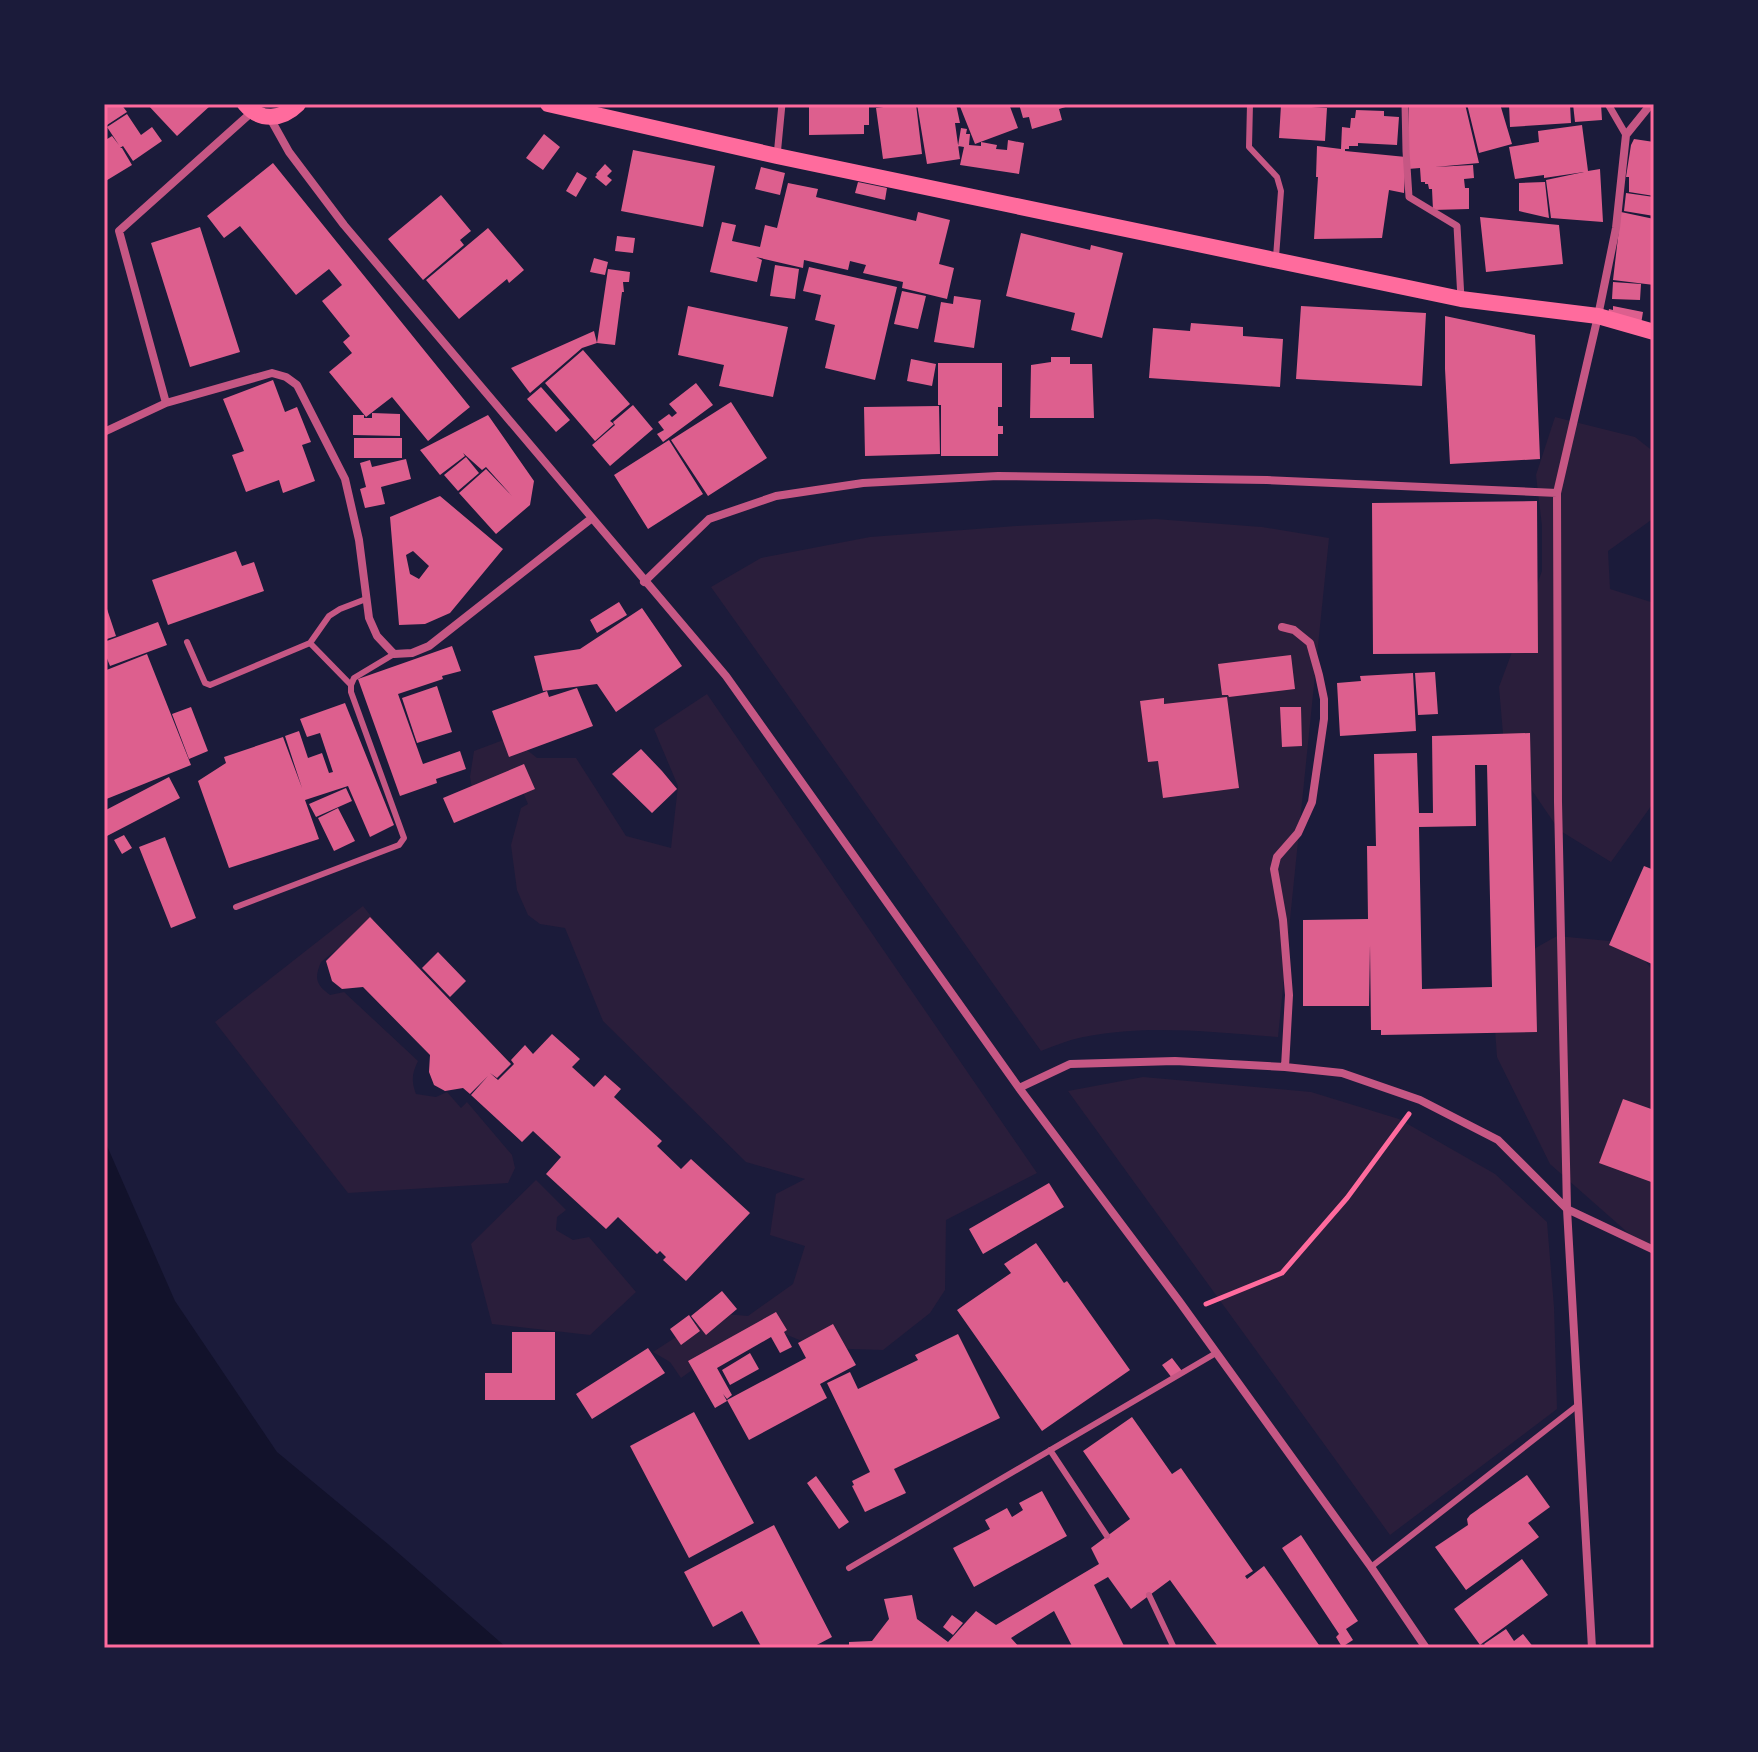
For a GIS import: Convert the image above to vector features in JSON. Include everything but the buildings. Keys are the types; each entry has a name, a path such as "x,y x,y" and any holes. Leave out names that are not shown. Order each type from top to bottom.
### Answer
{"main road":[{"path":"248,108 270,118 279,117 298,104"},
{"path":"548,104 777,156 1461,299 1598,316 1654,332"}],"street":[{"path":"777,156 782,104"},
{"path":"1405,104 1409,197 1457,226 1461,299"},
{"path":"1608,104 1626,135"},
{"path":"1592,1648 1567,1209 1558,802 1557,493 1616,228 1626,135 1651,104"},
{"path":"166,403 119,231 248,108"},
{"path":"270,118 289,152 344,225 726,676 1019,1088 1216,1353 1426,1648"},
{"path":"104,432 166,403 272,373 286,377 297,385 345,479 359,540 369,618 377,636 394,654 412,653 429,646 592,518"},
{"path":"644,582 709,519 776,496 863,483 1029,476 1267,480 1557,493"},
{"path":"1282,627 1294,630 1310,643 1324,699 1312,802 1298,833 1277,857 1274,869 1283,920 1289,995 1285,1067"},
{"path":"1019,1088 1070,1064 1175,1061 1342,1073 1420,1100 1498,1140 1567,1209 1654,1250"}],"lane":[{"path":"1250,104 1249,147 1277,177 1281,191 1276,260"},
{"path":"187,642 205,683 210,685 310,643 329,616 366,599"},
{"path":"310,643 351,685"},
{"path":"236,907 399,845 404,838 351,692 354,678 394,654"},
{"path":"849,1568 1216,1353"},
{"path":"1371,1567 1578,1405"},
{"path":"1050,1450 1107,1536"},
{"path":"1149,1595 1174,1648"}],"path":[{"path":"1186,1312 1282,1273 1347,1198 1420,1100"}],"shaded area":[{"path":"1555,417 1635,437 1654,452 1654,518 1608,551 1610,589 1654,603 1654,802 1611,862 1559,830 1531,789 1503,734 1499,687 1542,571 1542,526 1536,475"},
{"path":"1155,519 1262,527 1329,538 1278,1037 1148,1030 1096,1035 1041,1051 711,587 761,558 870,537"},
{"path":"707,694 1037,1173 946,1220 945,1290 930,1313 883,1350 819,1348 780,1332 724,1347 681,1378 670,1362 653,1352 713,1313 748,1316 793,1284 805,1246 770,1235 776,1194 805,1179 746,1162 603,1021 565,928 540,924 528,915 517,890 511,845 521,808 528,804 520,785 474,801 470,777 474,751 511,737 537,758 576,758 626,836 671,848 678,786 654,729"},
{"path":"363,906 374,920 321,962 317,972 319,984 330,995 344,992 418,1061 413,1077 416,1094 436,1097 447,1092 461,1108 467,1102 512,1155 515,1168 508,1183 348,1193 215,1022"},
{"path":"1557,936 1630,943 1654,972 1654,1243 1643,1246 1550,1164 1497,1057 1491,973"},
{"path":"1143,1077 1311,1092 1399,1119 1495,1174 1547,1222 1554,1307 1557,1409 1390,1535 1068,1091"},
{"path":"104,1139 175,1301 277,1452 507,1648 104,1648"},
{"path":"536,1180 566,1210 557,1217 556,1230 573,1240 589,1237 636,1292 590,1335 492,1324 471,1244"}]}
